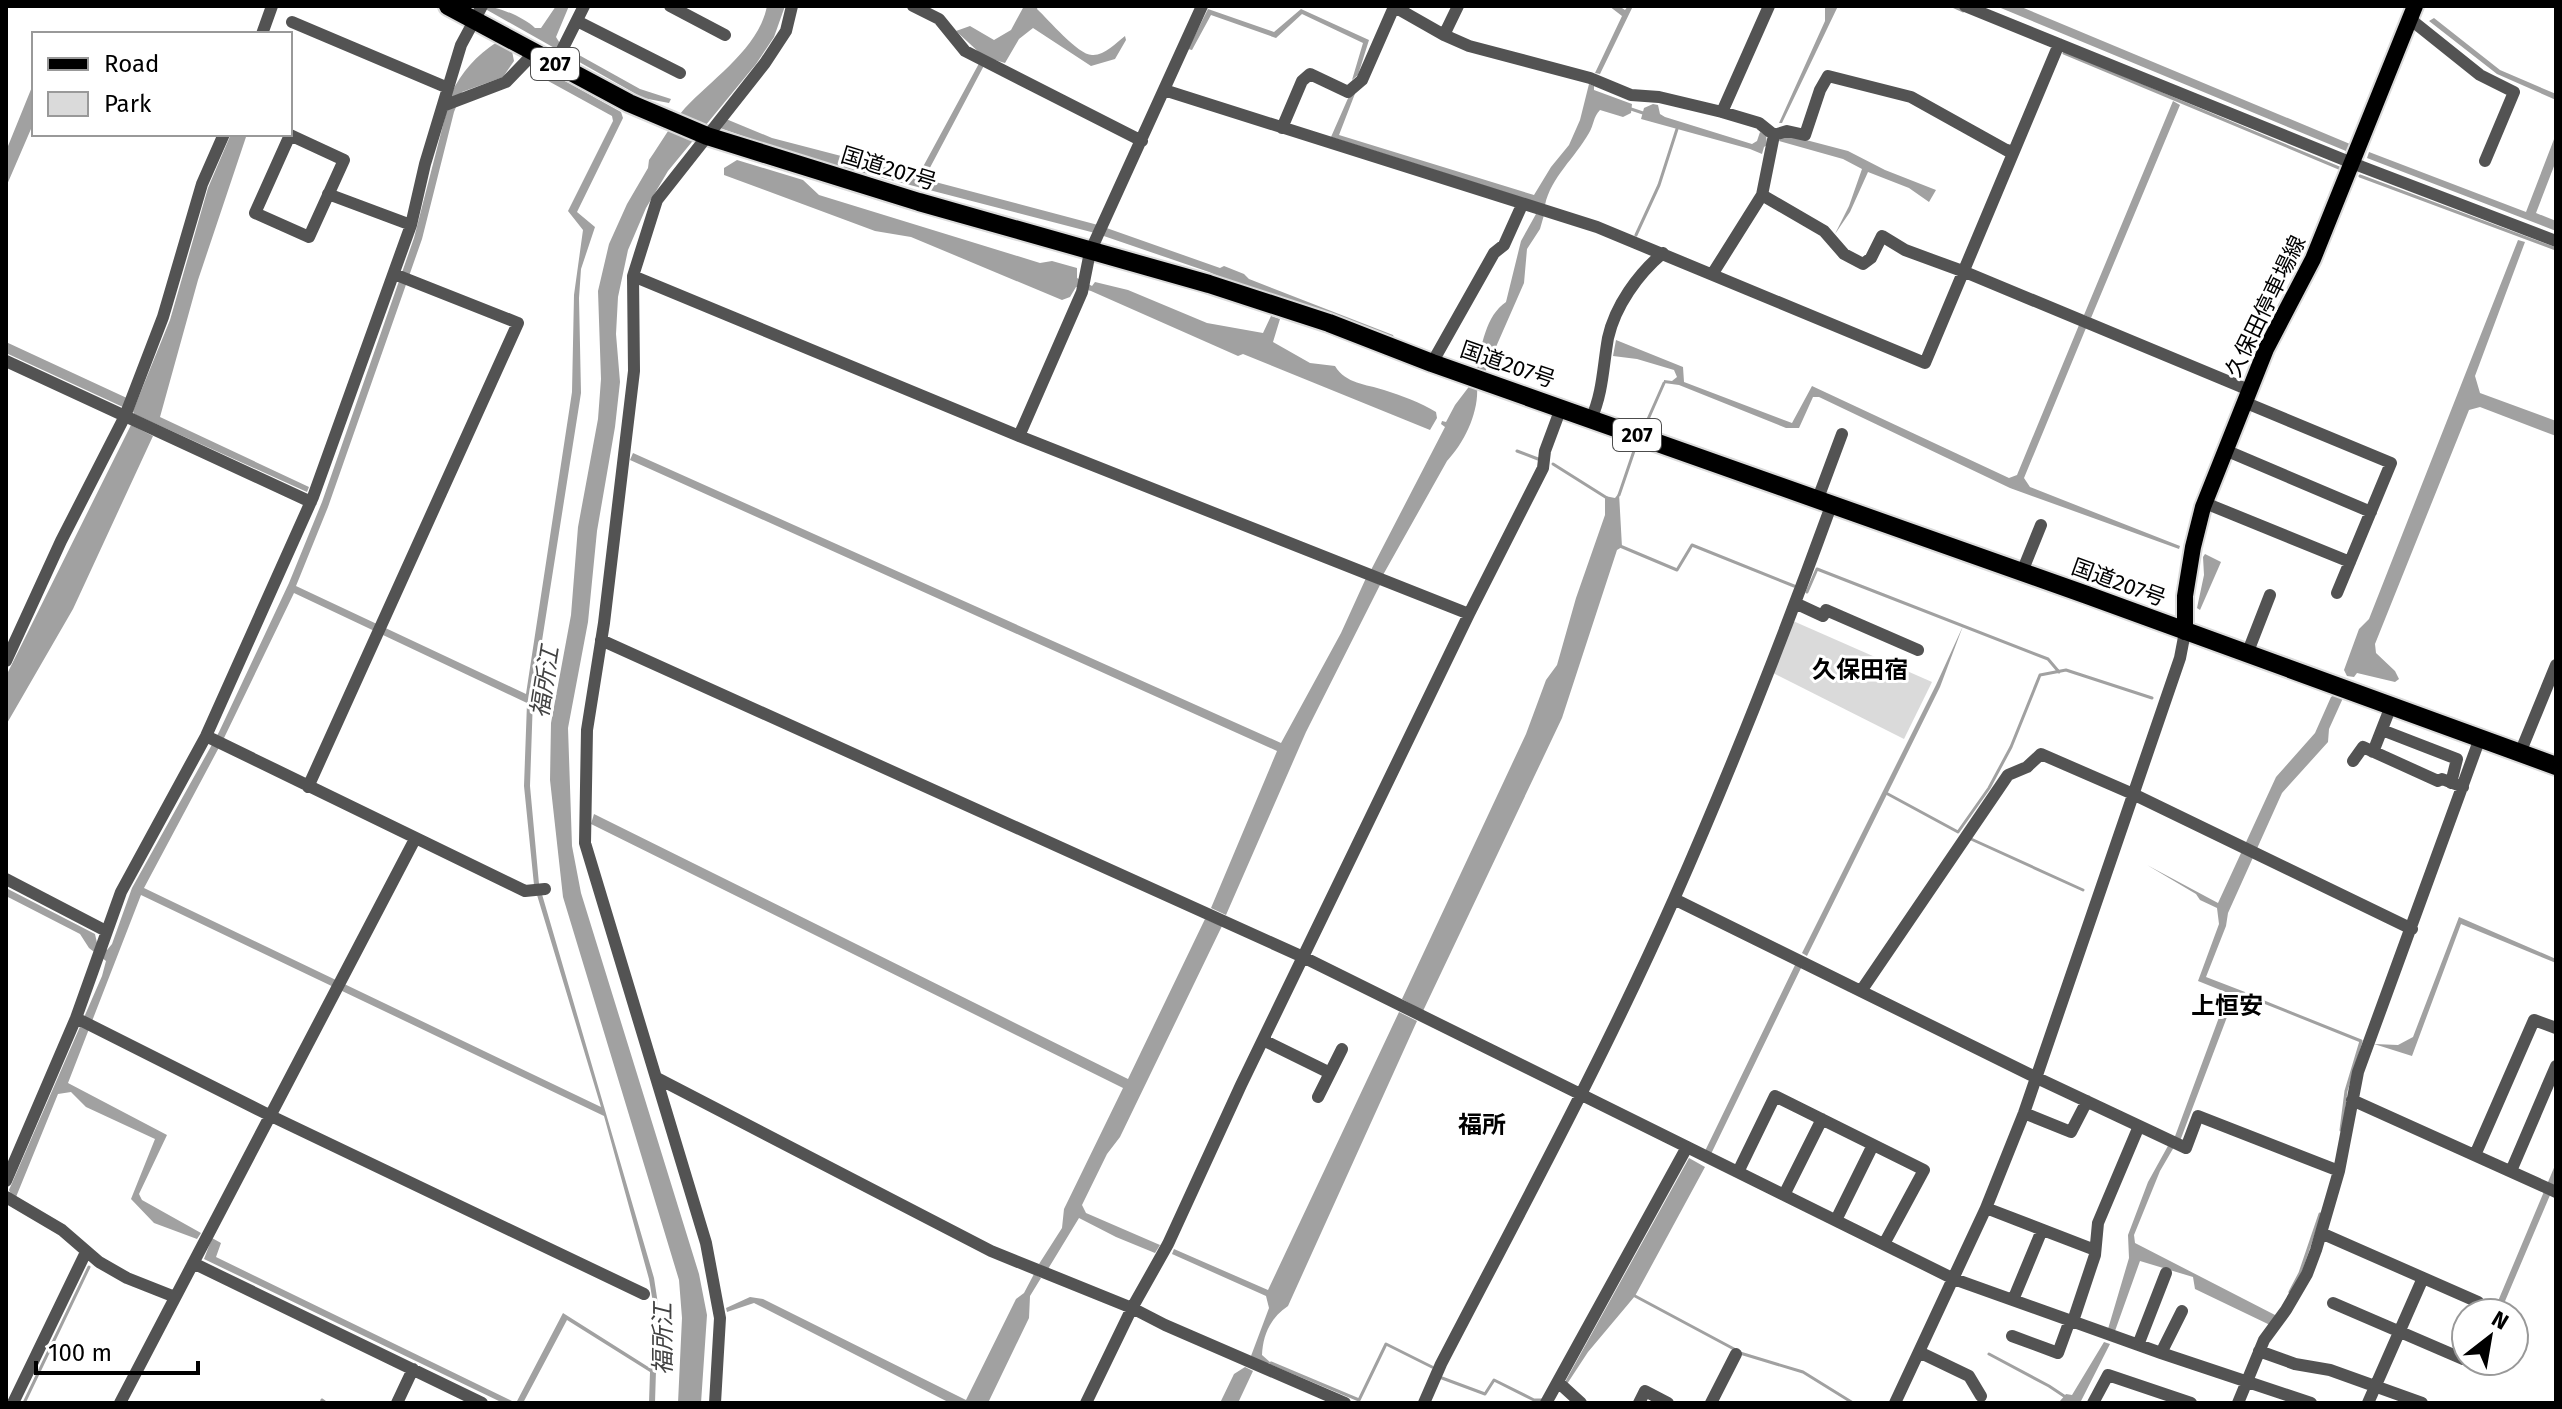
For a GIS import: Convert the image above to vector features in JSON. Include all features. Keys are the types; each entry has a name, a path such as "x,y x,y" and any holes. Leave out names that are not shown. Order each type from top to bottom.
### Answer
{"highway":[{"name":"国道207号","path":"448,6 478,12 534,53 561,55 663,119 707,136 791,164 1093,246 1329,323 1432,363 2556,766"}],"main road":[{"name":"久保田停車場線","path":"2185,632 2185,596 2193,547 2205,503 2266,349 2313,259 2412,12"}],"street":[{"path":"263,32 272,6"},
{"path":"561,55 584,6"},
{"path":"670,6 725,35"},
{"path":"715,1403 720,1318 706,1243 585,843 587,730 634,371 633,276 657,200 786,31 792,6"},
{"path":"913,6 939,19 965,51 1142,141"},
{"path":"1019,436 1084,285 1093,246 1202,6"},
{"path":"1282,128 1302,81 1310,74 1348,92 1362,80 1394,6 1469,46 1595,80 1631,95 1659,97 1759,123 1773,140"},
{"path":"1444,35 1458,6"},
{"path":"1722,112 1769,6"},
{"path":"1965,6 2352,163 2556,241"},
{"path":"6,1181 11,1156 76,1018 121,892 206,736 311,502 411,225 461,45 478,12"},
{"path":"2412,12 2480,75 2514,92 2485,161"},
{"path":"577,21 680,73"},
{"path":"292,22 448,88"},
{"path":"1164,90 1597,227 1925,363 2059,44"},
{"path":"443,106 506,82 534,53"},
{"path":"1713,273 1762,195 1773,140 1787,131 1805,135 1828,76 1911,97 2008,151 2014,150"},
{"path":"6,661 61,541 129,418 202,184 223,136"},
{"path":"290,136 255,213 309,237 344,160 292,136"},
{"path":"328,194 411,225"},
{"path":"1762,195 1824,231 1844,254 1863,264 1871,258 1882,236 1905,250 2085,322 2391,463 2337,593"},
{"path":"1432,363 1494,253 1534,208"},
{"path":"1591,419 1600,400 1609,335 1623,301 1652,262 1663,253"},
{"path":"308,787 518,323 394,274"},
{"path":"633,276 1019,436 1469,614"},
{"path":"6,361 311,502"},
{"path":"1086,1403 1132,1308 1168,1244 1303,957 1543,468 1545,451 1561,408"},
{"path":"1424,1403 1441,1364 1580,1094 1674,899 1795,603 1842,434"},
{"path":"2225,450 2371,512"},
{"path":"2205,503 2350,562"},
{"path":"2022,572 2041,525"},
{"path":"2247,654 2270,595"},
{"path":"1795,603 1823,616 1826,610 1918,650"},
{"path":"1895,1403 1986,1208 2024,1113 2180,658 2185,632"},
{"path":"601,640 1303,957 1954,1279 2311,1403"},
{"path":"2520,753 2556,665"},
{"path":"2373,752 2391,706"},
{"path":"2382,730 2457,759 2457,785"},
{"path":"206,736 525,891 545,889"},
{"path":"2238,1403 2259,1351 2307,1274 2339,1171 2352,1100 2366,1048 2412,929 2457,785 2480,738"},
{"path":"2353,761 2363,747 2438,781 2442,779 2457,785"},
{"path":"1861,991 2008,775 2027,767 2041,754 2133,794 2412,929"},
{"path":"120,1403 415,839"},
{"path":"6,879 104,938"},
{"path":"1674,899 2186,1148 2198,1116 2339,1171"},
{"path":"76,1018 269,1115 644,1294"},
{"path":"2475,1155 2534,1020 2556,1028"},
{"path":"1263,1040 1330,1073"},
{"path":"1318,1097 1342,1049"},
{"path":"2511,1171 2556,1066"},
{"path":"657,1078 991,1251 1132,1308 1345,1403"},
{"path":"1738,1172 1775,1096 1822,1119 1924,1170 1884,1244"},
{"path":"2352,1100 2556,1192"},
{"path":"2024,1113 2071,1132 2087,1101"},
{"path":"1784,1195 1822,1119"},
{"path":"2012,1336 2058,1353 2095,1250 2098,1223 2139,1126"},
{"path":"1836,1220 1873,1145"},
{"path":"1546,1403 1687,1147"},
{"path":"6,1197 62,1230 99,1262 127,1278 175,1297"},
{"path":"1986,1208 2095,1250"},
{"path":"2013,1300 2042,1230"},
{"path":"2321,1233 2467,1297"},
{"path":"13,1403 86,1252"},
{"path":"193,1263 482,1403"},
{"path":"2138,1345 2166,1273"},
{"path":"2368,1403 2423,1278"},
{"path":"2333,1303 2450,1354"},
{"path":"2161,1353 2182,1311"},
{"path":"2259,1351 2295,1364 2330,1370 2422,1403"},
{"path":"1919,1352 1969,1376 1981,1396"},
{"path":"1711,1403 1736,1354"},
{"path":"397,1403 413,1369"},
{"path":"2093,1403 2108,1375 2191,1403"},
{"path":"1558,1382 1581,1403"},
{"path":"1639,1403 1645,1391 1668,1403"}],"green space":[{"path":"1784,617 1932,682 1904,739 1765,669"}],"shaded area":[{"path":"480,6 509,12 535,28 541,28 556,6 569,6 556,37 561,45 640,89 671,99 669,103 643,98"},
{"path":"767,6 785,6 774,37 756,64 668,171 646,208 628,250 618,297 616,334 620,382 615,427 597,531 588,622 568,728 572,846 581,893 699,1274 707,1315 701,1403 678,1403 682,1318 679,1280 563,897 550,780 551,723 571,615 578,527 598,419 601,379 598,291 609,244 648,168 649,160 685,108 745,49 755,35"},
{"path":"1024,6 1038,6 1037,9 1063,36 1092,55 1110,48 1125,36 1126,40 1115,59 1091,66 1033,28 1019,39 1005,63 988,58 924,179 1098,225 1220,268 1224,266 1249,279 1393,335 1396,342 1095,233 802,157 720,128 726,119 772,138 918,176 983,56 956,31 970,26 994,40 1011,30"},
{"path":"1609,6 1619,6 1625,10 1633,6 1600,74 1595,73 1622,16"},
{"path":"1825,6 1838,6 1782,123 1779,123 1825,21"},
{"path":"1996,6 2019,6 2350,144 2346,151"},
{"path":"1208,9 1274,32 1301,9 1369,40 1358,75 1352,80 1363,43 1302,14 1276,38 1211,15 1192,50 1188,49"},
{"path":"2434,18 2500,70 2556,94 2556,100 2497,74 2429,21"},
{"path":"497,42 512,51 514,61 503,77 462,92 454,112 422,239 328,507 296,586 526,694 572,392 574,295 583,230 568,211 613,121 612,116 530,71 538,66 621,112 623,118 577,212 595,227 581,269 581,393 533,698 530,786 539,884 654,1278 658,1304 655,1403 649,1403 650,1372 567,1320 523,1403 516,1403 563,1313 650,1368 653,1303 649,1279 604,1116 141,895 68,1083 167,1135 139,1194 142,1200 201,1233 197,1239 154,1223 131,1199 155,1139 86,1107 71,1092 58,1094 16,1197 9,1190 106,961 89,948 80,934 6,896 6,888 95,934 97,943 107,950 112,944 132,888 219,732 289,583 322,502 414,238 451,94 465,71","holes":["294,593 527,703 524,786 534,885 601,1107 144,888 224,738"]},
{"path":"1589,84 1594,86 1594,90 1632,104 1631,113 1623,117 1600,110 1591,130 1552,185 1545,205 1331,137 1349,96 1356,91 1339,135 1534,195 1569,145 1580,120"},
{"path":"32,87 32,127 6,187 6,151"},
{"path":"2173,101 2180,105 2091,318 2084,315"},
{"path":"1658,105 1660,114 1665,117 1752,144 1757,141 1760,132 1766,135 1767,145 1762,154 1641,119 1644,108"},
{"path":"2556,134 2556,161 2536,213 2556,221 2556,231 2367,158 2369,152 2526,212"},
{"path":"1787,135 1848,151 1936,190 1929,202 1909,188 1868,172 1850,212 1835,234 1862,169 1843,159 1779,141"},
{"path":"230,136 246,136 198,280 160,417 309,487 307,492 133,411 170,320 208,188"},
{"path":"737,160 803,180 819,195 1040,263 1052,261 1077,268 1077,278 1092,286 1095,282 1128,290 1207,323 1263,333 1271,316 1280,319 1273,342 1310,363 1335,366 1351,380 1424,405 1436,412 1437,418 1430,430 1243,354 1238,356 1091,291 1076,287 1070,297 1062,300 911,237 875,231 724,175 724,168"},
{"path":"1536,214 1544,215 1540,229 1527,249 1524,283 1485,372 1477,369 1486,332 1494,315 1506,302 1521,241"},
{"path":"2518,240 2525,242 2475,376 2480,393 2556,421 2556,436 2480,407 2469,410 2375,644 2376,653 2399,679 2395,682 2357,673 2354,677 2347,676 2344,670 2359,629 2369,619"},
{"path":"2079,325 2086,328 2024,478 2030,487 2180,546 2179,549 2010,488 1819,397 1813,397 1799,428 1786,428 1679,385 1664,383 1664,380 1672,381 1677,377 1674,370 1637,359 1613,356 1616,340 1683,367 1684,382 1792,423 1812,386 2009,478 2017,475"},
{"path":"6,342 129,399 125,408 6,353"},
{"path":"1471,384 1477,386 1477,396 1465,436 1447,461 1383,575 1371,570 1445,427 1442,421 1446,422"},
{"path":"131,425 153,436 73,609 6,725 6,676"},
{"path":"633,453 1281,743 1341,633 1366,578 1380,585 1306,732 1226,915 1211,908 1277,751 630,460"},
{"path":"1619,493 1622,547 1617,550 1562,718 1423,1011 1402,999 1526,734 1546,680 1557,665 1605,515 1605,496 1615,498"},
{"path":"2205,554 2221,562 2200,610 2197,608"},
{"path":"1963,626 1940,687 1807,956 1802,953"},
{"path":"2334,695 2343,698 2329,729 2328,742 2282,793 2228,913 2206,977 2245,992 2243,999 2235,996 2180,1141 2174,1139 2228,993 2198,981 2219,924 2217,908 2147,865 2218,903 2276,777 2315,733"},
{"path":"594,814 1128,1079 1205,919 1222,926 1120,1137 1107,1154 1082,1205 1086,1213 1160,1245 1155,1253 1079,1218 1048,1269 1039,1264 1062,1228 1064,1209 1123,1088 591,824"},
{"path":"2459,917 2556,959 2556,963 2461,924 2412,1056 2374,1044 2398,1045 2413,1037"},
{"path":"1796,963 1802,966 1711,1154 1705,1151"},
{"path":"1399,1012 1417,1021 1288,1306 1276,1316 1269,1328 1262,1355 1271,1363 1263,1363 1251,1356 1269,1308 1266,1296 1172,1254 1174,1249 1268,1290"},
{"path":"2169,1144 2174,1147 2160,1171 2134,1235 2135,1243 2277,1316 2270,1325 2195,1289 2193,1277 2140,1261 2115,1331 2108,1329 2129,1258 2128,1235 2148,1182"},
{"path":"1689,1158 1705,1167 1635,1296 1588,1352 1567,1384 1565,1382"},
{"path":"2556,1163 2556,1181 2507,1297 2500,1297"},
{"path":"212,1238 221,1243 216,1257 516,1403 503,1403 204,1259"},
{"path":"1034,1274 1041,1278 1030,1296 1029,1318 988,1403 950,1403 754,1303 727,1312 726,1308 750,1297 763,1299 966,1400 1016,1299 1024,1293"},
{"path":"2104,1342 2110,1344 2080,1403 2062,1403 2060,1401 2066,1394 2072,1395"},
{"path":"1245,1367 1253,1371 1238,1403 1220,1403 1234,1374"}],"waterway":[{"path":"1952,6 1963,11"},
{"path":"2064,53 2339,168"},
{"path":"1631,109 1643,113"},
{"path":"1636,235 1659,185 1677,129"},
{"path":"2360,176 2556,249"},
{"path":"1645,426 1664,383"},
{"path":"1619,495 1636,445"},
{"path":"1517,451 1538,459"},
{"path":"1553,464 1607,498"},
{"path":"1620,546 1677,570 1692,545 1794,586"},
{"path":"1807,592 1817,569 2048,659 2059,672"},
{"path":"1886,793 1958,832 1989,788 2011,747 2040,675 2066,670 2152,698"},
{"path":"1971,839 2083,890"},
{"path":"2244,994 2361,1041 2346,1091 2341,1130"},
{"path":"2290,1292 2300,1273 2320,1214"},
{"path":"24,1403 89,1267"},
{"path":"1635,1296 1734,1349"},
{"path":"1271,1363 1359,1400 1386,1344 1432,1367"},
{"path":"1740,1353 1803,1372 1853,1403"},
{"path":"1989,1354 2064,1396"},
{"path":"1442,1378 1485,1394 1494,1380 1534,1400 1542,1400"},
{"path":"321,1403 322,1400 326,1403"}],"district":[{"name":"久保田宿","path":"1860,670"},
{"name":"上恒安","path":"2227,1006"},
{"name":"福所","path":"1482,1125"}],"water label":[{"name":"福所江","path":"545,682"},
{"name":"福所江","path":"663,1339"}]}
